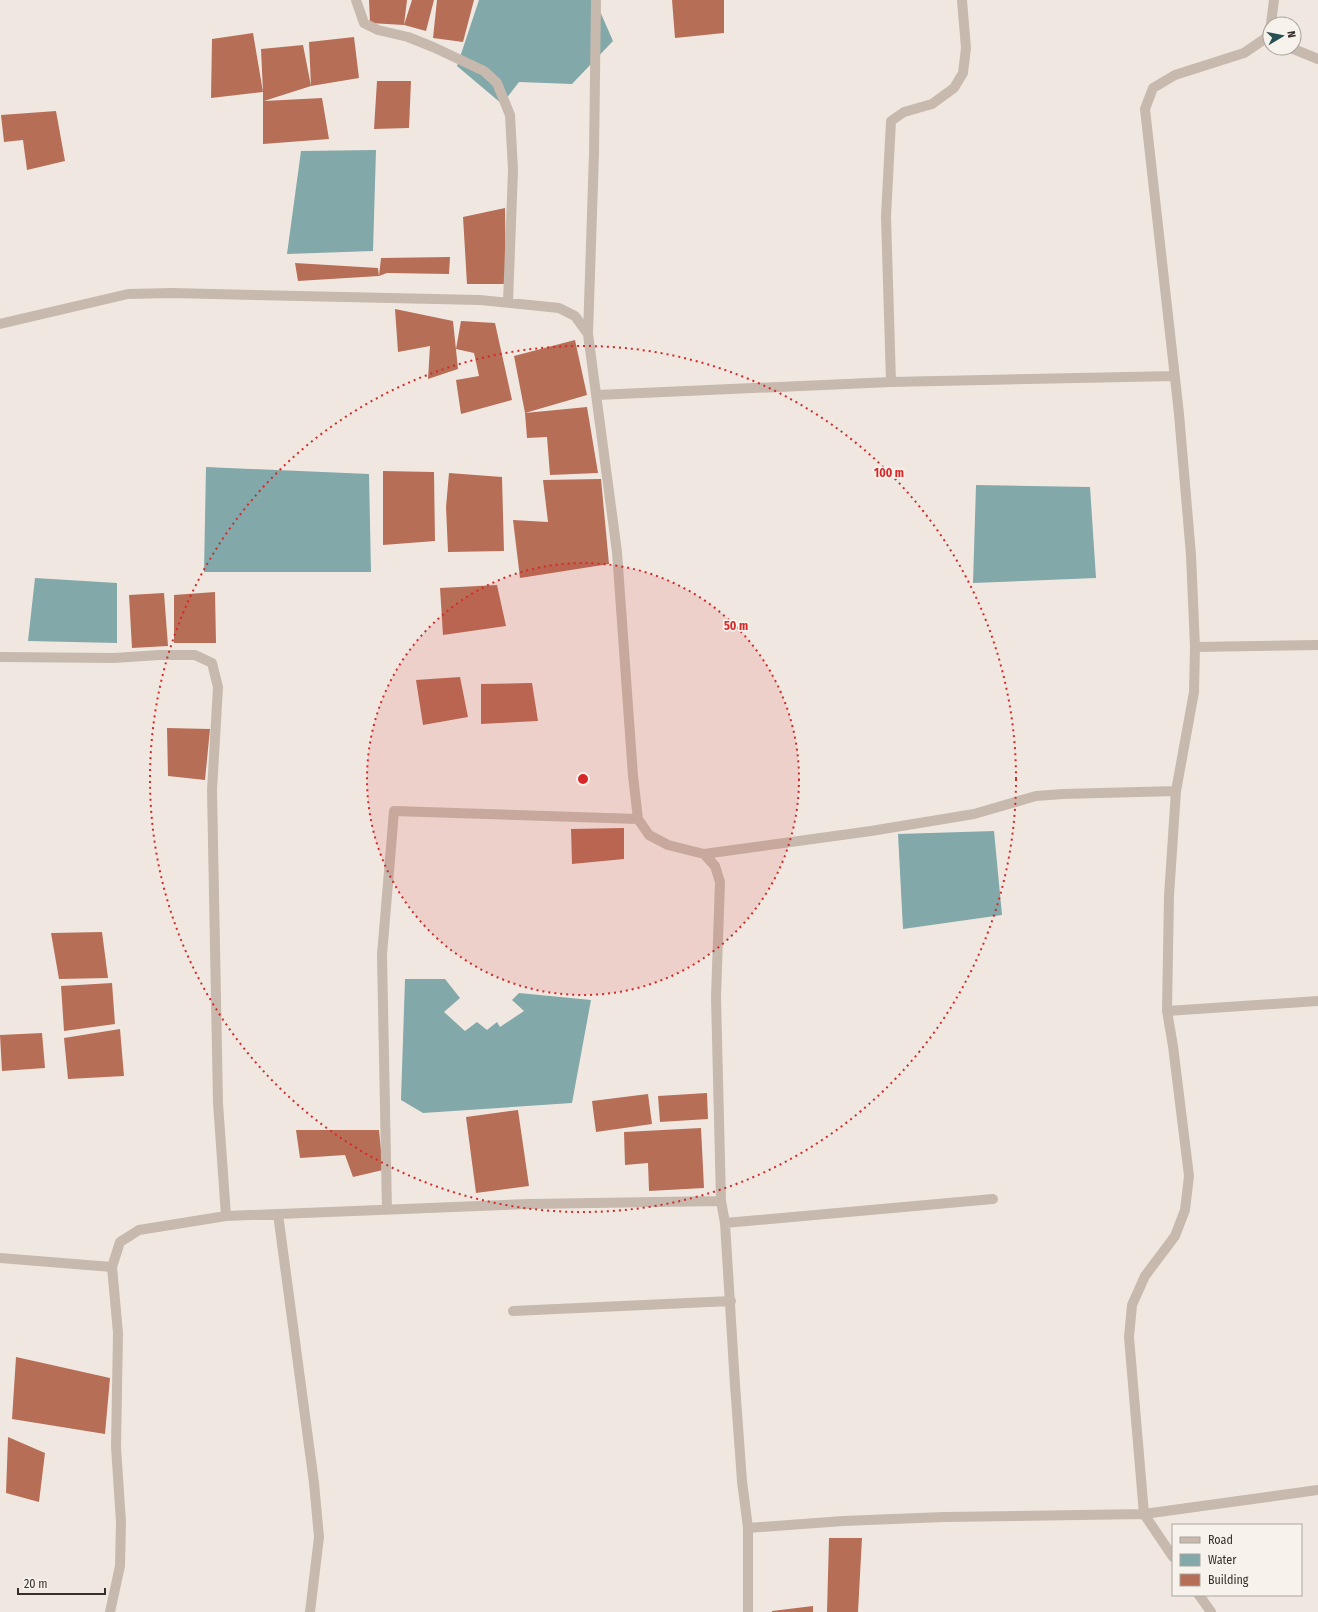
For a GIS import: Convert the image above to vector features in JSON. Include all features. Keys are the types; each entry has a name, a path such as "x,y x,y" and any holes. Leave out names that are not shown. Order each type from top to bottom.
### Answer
{"street":[{"path":"356,0 364,23 378,30 408,37 433,47 484,71 497,83 510,115 513,170 508,302"},
{"path":"596,0 594,153 588,334 617,552 633,776 638,819 649,835 668,845 704,854 871,831 974,814 1036,796 1063,794 1176,792"},
{"path":"891,382 886,216 891,121 904,112 932,104 954,88 963,73 966,48 962,0"},
{"path":"1272,16 1274,0"},
{"path":"1172,1556 1144,1514 1129,1337 1132,1304 1145,1276 1175,1236 1185,1210 1189,1176 1173,1046 1167,1010 1169,896 1176,792 1194,692 1195,647 1191,555 1175,376 1144,109 1153,88 1174,75 1244,53 1262,42"},
{"path":"1302,52 1318,59"},
{"path":"0,324 128,294 179,293 433,298 508,302 559,308 575,316 588,334"},
{"path":"597,395 891,382 1175,376"},
{"path":"1195,647 1318,645"},
{"path":"0,657 114,658 159,655 195,655 212,663 218,687 212,790 218,1103 226,1216"},
{"path":"387,1210 382,955 394,811 638,819"},
{"path":"704,854 715,866 720,882 716,996 721,1200 725,1223 742,1474 748,1528 748,1612"},
{"path":"1167,1010 1318,1001"},
{"path":"110,1612 120,1566 121,1522 116,1447 118,1333 112,1267 120,1242 139,1230 226,1216 529,1204 721,1200"},
{"path":"725,1223 993,1200"},
{"path":"278,1214 314,1484 319,1537 310,1612"},
{"path":"0,1258 112,1267"},
{"path":"513,1311 731,1301"},
{"path":"748,1528 844,1521 944,1517 1144,1514 1318,1490"},
{"path":"1200,1596 1210,1612"}],"water":[{"path":"479,0 595,0 613,41 572,84 519,82 502,104 457,66"},
{"path":"376,150 373,251 287,254 301,151"},
{"path":"206,467 369,474 371,572 204,572"},
{"path":"976,485 1090,487 1096,578 973,583"},
{"path":"35,578 117,583 117,643 28,641"},
{"path":"994,831 1002,915 903,929 898,834"},
{"path":"405,979 445,979 460,998 444,1012 465,1031 477,1022 487,1030 497,1022 500,1027 524,1011 512,1000 519,993 591,1000 572,1103 423,1113 401,1100"}],"building":[{"path":"369,0 407,0 404,25 370,23"},
{"path":"412,0 434,0 426,31 404,25"},
{"path":"437,0 474,0 463,42 433,38"},
{"path":"672,0 724,0 724,33 675,38"},
{"path":"253,33 263,92 211,98 212,39"},
{"path":"354,37 359,78 311,86 309,42"},
{"path":"303,45 311,86 264,101 322,98 329,139 263,144 261,49"},
{"path":"377,81 411,81 409,128 374,129"},
{"path":"56,111 65,161 27,170 23,140 4,142 1,115"},
{"path":"505,208 506,284 467,284 463,217"},
{"path":"450,257 449,274 387,273 379,276 381,258"},
{"path":"295,263 378,268 379,276 298,281"},
{"path":"395,309 453,321 458,369 428,379 430,346 398,352"},
{"path":"461,321 495,323 512,400 461,414 456,380 479,376 474,353 456,349"},
{"path":"575,340 587,395 525,413 514,356"},
{"path":"587,407 598,473 550,475 547,437 527,438 525,413"},
{"path":"383,471 434,472 435,541 383,545"},
{"path":"449,473 502,477 504,551 448,552 446,507"},
{"path":"601,479 609,564 520,578 513,520 548,522 543,480"},
{"path":"497,585 506,626 443,635 440,588"},
{"path":"215,592 216,643 174,643 174,595"},
{"path":"164,593 168,646 132,648 129,595"},
{"path":"460,677 468,717 423,725 416,680"},
{"path":"532,683 538,721 481,724 481,684"},
{"path":"167,728 210,729 205,780 168,776"},
{"path":"624,828 624,859 572,864 571,829"},
{"path":"102,932 108,978 59,979 51,933"},
{"path":"112,983 115,1024 64,1031 61,986"},
{"path":"120,1029 124,1076 68,1079 64,1038"},
{"path":"42,1033 45,1068 2,1071 0,1035"},
{"path":"707,1093 708,1119 660,1122 658,1096"},
{"path":"648,1094 652,1124 596,1132 592,1101"},
{"path":"518,1110 529,1186 476,1193 466,1117"},
{"path":"701,1128 704,1188 649,1191 648,1163 625,1165 624,1132"},
{"path":"296,1130 379,1130 383,1170 353,1177 345,1155 300,1158"},
{"path":"16,1357 110,1378 105,1434 12,1419"},
{"path":"8,1437 45,1453 39,1502 6,1493"},
{"path":"829,1538 862,1538 858,1612 827,1612"},
{"path":"813,1606 813,1612 772,1612 772,1611"}]}
